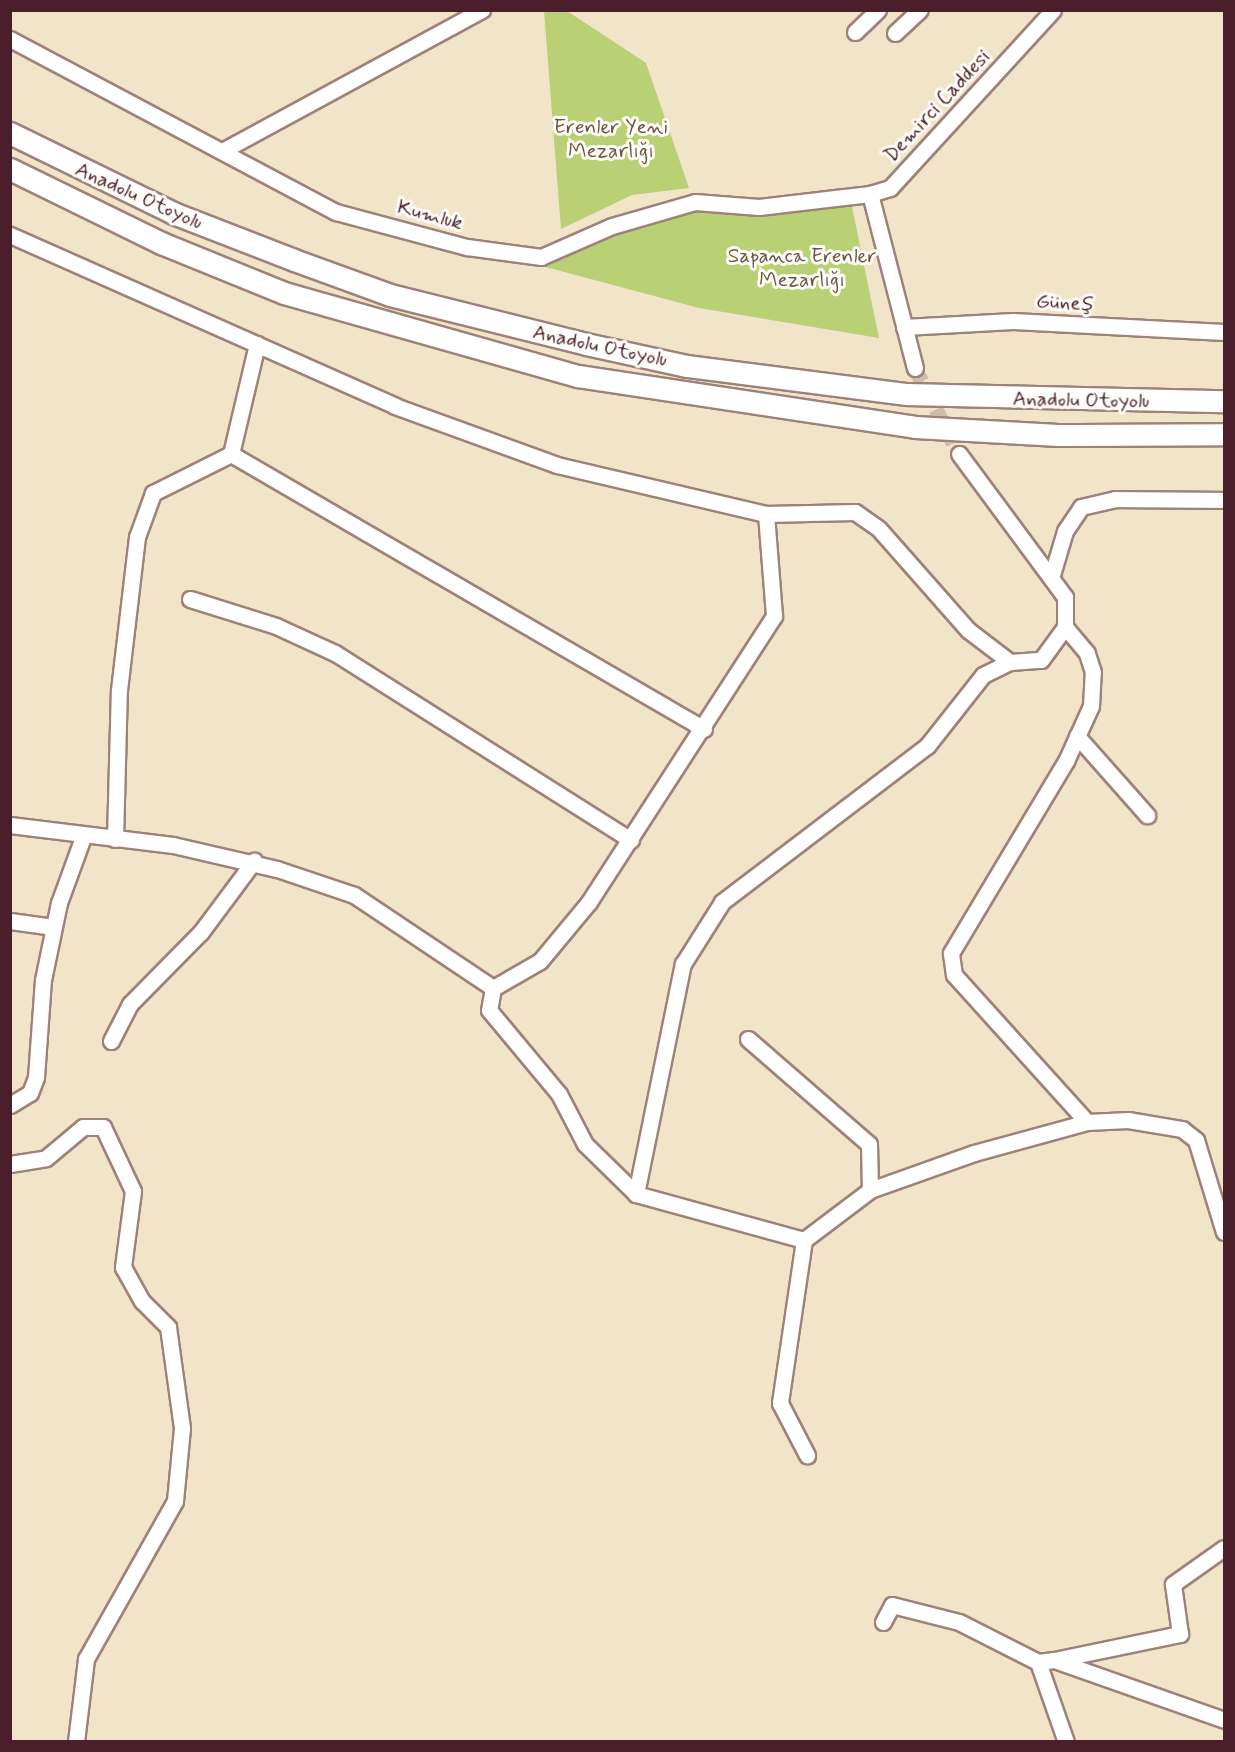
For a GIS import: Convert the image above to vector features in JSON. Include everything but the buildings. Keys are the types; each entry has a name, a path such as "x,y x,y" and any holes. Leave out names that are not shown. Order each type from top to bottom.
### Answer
{"highway":[{"name":"Anadolu Otoyolu","path":"10,133 173,213 294,260 390,295 586,345 687,366 906,394 1224,401"},
{"name":"Anadolu Otoyolu","path":"10,169 161,243 285,293 578,376 915,427 1058,435 1224,434"}],"street":[{"path":"222,151 482,10"},
{"path":"855,32 878,10"},
{"path":"895,33 920,10"},
{"name":"Demirci Caddesi","path":"870,194 890,188 1053,10"},
{"name":"Kumluk","path":"10,39 336,212 467,247 541,257 612,226 695,202 759,207 831,194 870,194"},
{"path":"870,194 915,368"},
{"path":"10,235 395,406 557,465 766,514 855,512 879,529 968,630 1010,662"},
{"name":"Güneş","path":"904,327 1013,321 1224,332"},
{"path":"115,839 119,690 137,537 153,493 231,453 257,344"},
{"path":"231,453 704,729"},
{"path":"636,1194 683,964 722,902 927,746 983,675 1010,662 1041,660 1065,627 1065,597 959,454"},
{"path":"1051,578 1065,531 1081,507 1115,499 1224,500"},
{"path":"492,988 540,961 631,840 704,729 774,616 766,514"},
{"path":"190,599 276,626 335,653 631,840"},
{"path":"1065,627 1087,653 1093,672 1091,706 1077,735 951,953 954,975 1087,1122"},
{"path":"1077,735 1147,815"},
{"path":"10,825 254,861 354,895 492,988"},
{"path":"10,1104 30,1093 36,1077 43,980 54,927 83,837"},
{"path":"111,1041 130,1004 201,932 254,861"},
{"path":"10,921 54,927"},
{"path":"492,988 489,1010 559,1094 585,1144 636,1194 804,1240"},
{"path":"748,1039 869,1144 870,1190"},
{"path":"807,1455 780,1402 804,1240 870,1190 974,1153 1087,1122 1128,1120 1182,1129 1196,1140 1224,1232"},
{"path":"10,1164 46,1158 83,1127 103,1127 109,1136 133,1191 123,1266 142,1301 168,1327 182,1428 175,1501 86,1659 76,1742"},
{"path":"883,1622 892,1605 959,1622 1038,1662 1180,1634 1173,1584 1224,1548"},
{"path":"1054,1660 1224,1720"},
{"path":"1038,1662 1066,1742"}],"green space":[{"name":"Erenler Yeni Mezarlığı","path":"544,11 567,11 646,63 689,188 632,195 561,229"},
{"name":"Sapanca Erenler Mezarlığı","path":"851,202 879,338 699,308 542,266 616,229 696,207"}],"tunnel":[{"path":"915,368 959,454"}]}
